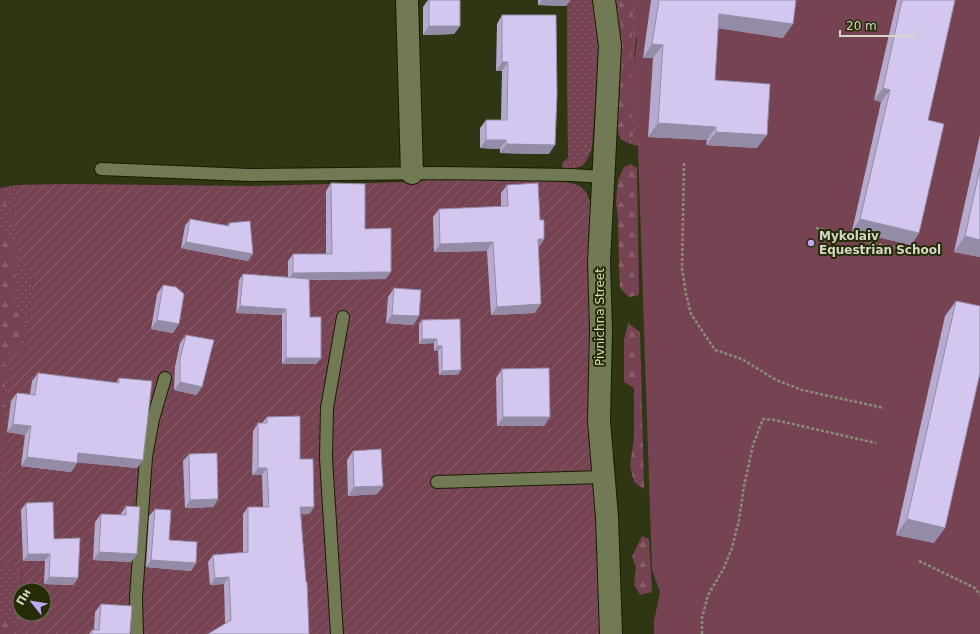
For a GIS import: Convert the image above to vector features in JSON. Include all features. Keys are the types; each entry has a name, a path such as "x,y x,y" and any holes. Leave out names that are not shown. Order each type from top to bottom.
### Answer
{"street":[{"path":"407,0 412,173"},
{"name":"Pivnichna Street","path":"604,0 610,46 599,262 601,330 599,422 607,517 611,634"}],"lane":[{"path":"101,169 249,175 412,173 604,177"},
{"path":"337,634 326,458 327,408 343,317"},
{"path":"137,634 137,590 146,457 153,420 164,378"},
{"path":"437,482 603,477"}],"path":[{"path":"684,163 682,268 686,294 691,314 715,350 742,359 776,380 802,390 884,408"},
{"path":"816,228 876,244 929,254"},
{"path":"702,634 702,618 708,595 723,570 732,548 739,520 752,445 763,419 776,420 876,443"},
{"path":"919,561 975,588 980,593"}],"green space":[{"path":"567,0 593,0 597,10 599,43 592,148 587,160 582,166 561,170 563,162 568,158"},
{"path":"615,0 650,0 712,43 636,38 634,58 645,146 635,145 620,139 620,50"},
{"path":"618,0 633,0 630,104 634,133 630,139 619,136 618,129 622,30"},
{"name":"Mykolaiv Equestrian School","path":"635,0 980,0 980,634 654,634 654,621 660,592 652,570 635,57 637,39"},
{"path":"631,164 637,168 639,295 629,297 620,288 618,218 616,202 618,180 624,167"},
{"path":"439,179 539,180 571,183 580,186 586,192 590,201 594,453 602,634 18,634 19,622 52,622 52,582 21,582 22,565 0,566 0,510 11,355 24,351 34,270 19,265 13,220 16,185 66,184 253,186 408,182"},
{"path":"16,185 13,220 34,269 24,352 0,510 0,188"},
{"path":"2,191 8,195 7,203 0,211 0,192"},
{"path":"0,232 8,236 13,246 12,267 16,277 13,301 19,317 25,326 25,334 19,347 9,352 4,366 5,392 0,473"},
{"path":"628,323 640,332 644,489 634,482 630,466 634,437 634,388 624,382 624,340"},
{"path":"642,536 649,539 652,592 640,595 634,584 636,567 632,557"},
{"path":"22,565 21,582 12,582 12,622 19,622 18,634 0,634 0,566"},
{"path":"0,613 13,623 16,634 0,634"}],"building":[{"path":"429,0 460,0 460,26 429,26"},
{"path":"659,0 796,0 793,24 719,14 715,80 770,84 767,135 716,132 716,127 658,123 663,45 652,44"},
{"path":"902,0 955,0 928,120 944,124 919,233 860,219 890,90 883,88"},
{"path":"502,15 556,15 557,94 555,145 506,144 506,140 486,140 486,120 507,120 508,62 502,62"},
{"path":"980,168 980,240 965,236"},
{"path":"331,183 365,184 365,229 391,228 391,272 293,273 293,254 332,254"},
{"path":"538,183 540,220 544,220 544,239 538,239 541,304 497,307 493,242 440,244 439,209 508,206 507,185"},
{"path":"190,219 229,226 229,223 250,221 253,254 186,242"},
{"path":"243,274 309,279 310,317 321,317 321,358 286,358 286,309 240,306"},
{"path":"163,285 176,287 184,294 179,324 157,320"},
{"path":"394,288 421,290 419,316 392,315"},
{"path":"956,301 980,306 980,373 945,528 907,519"},
{"path":"460,319 461,370 442,371 442,346 437,346 437,339 422,339 422,320"},
{"path":"186,335 214,340 202,387 180,382 180,359"},
{"path":"549,368 550,417 503,417 502,369"},
{"path":"38,373 119,383 119,378 152,381 143,460 78,453 77,463 27,457 31,426 13,424 17,393 35,395"},
{"path":"300,416 300,459 313,459 314,507 300,507 307,582 309,634 208,634 231,620 229,577 215,578 213,555 248,552 248,507 269,507 267,468 258,468 258,423 267,423 267,417"},
{"path":"381,449 383,486 354,487 353,451"},
{"path":"217,453 218,499 190,500 189,454"},
{"path":"53,502 54,539 80,538 78,578 49,577 50,554 28,554 26,503"},
{"path":"126,506 140,507 137,554 99,552 101,514 126,515"},
{"path":"155,509 171,510 169,540 197,542 196,563 151,560"},
{"path":"101,604 132,606 130,634 92,634 92,630 99,630"}],"place":[{"name":"Mykolaiv Equestrian School","path":"811,243"}]}
